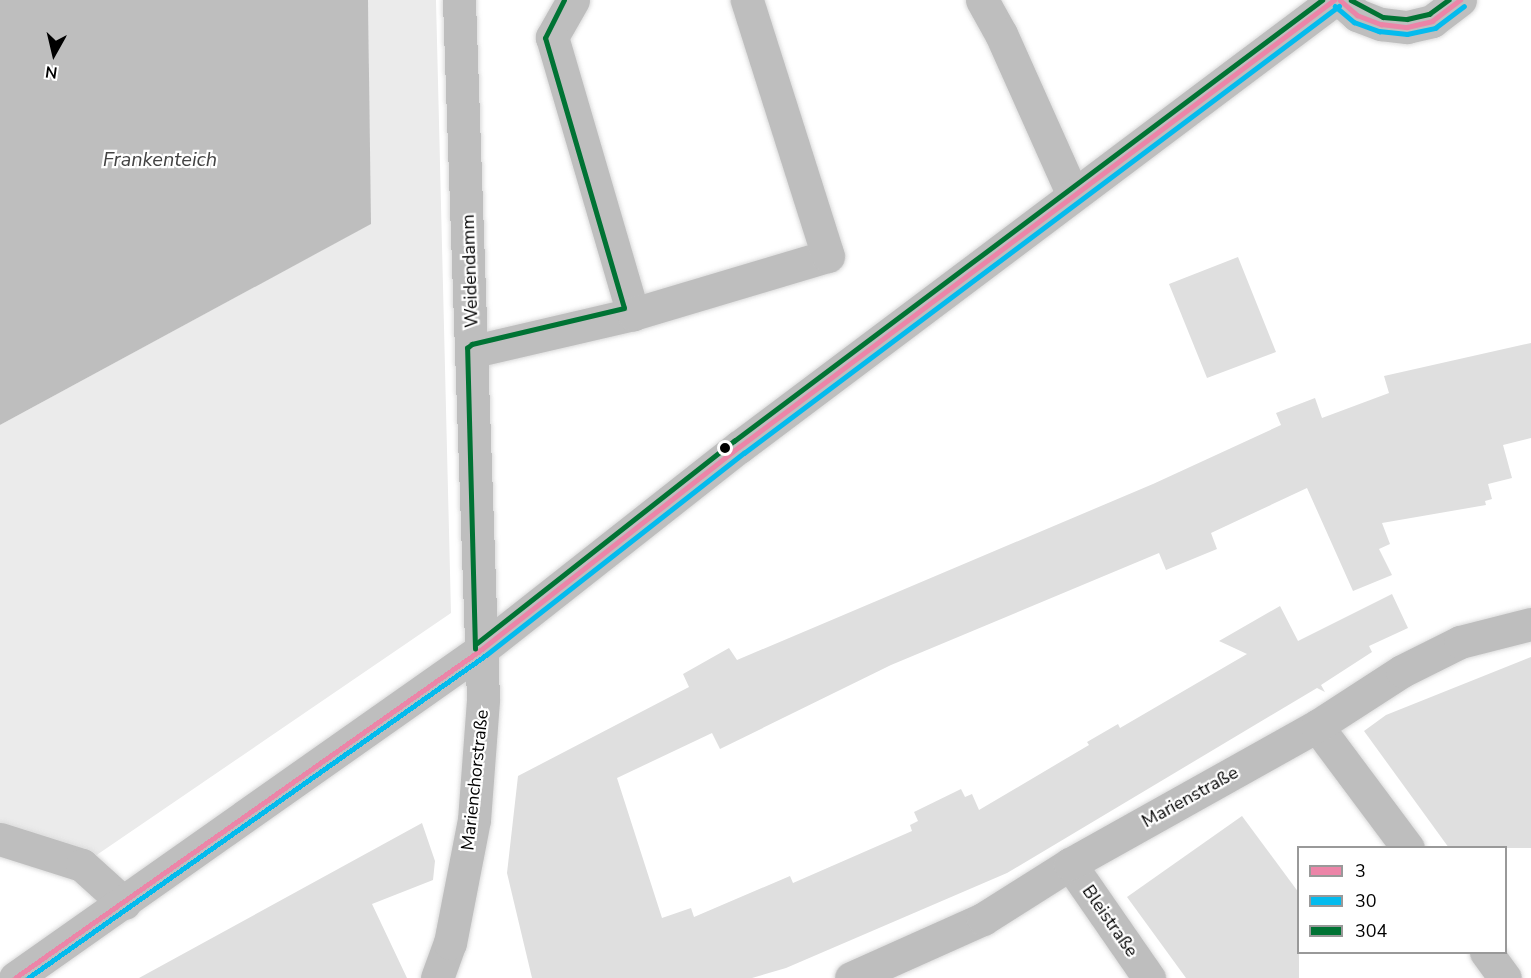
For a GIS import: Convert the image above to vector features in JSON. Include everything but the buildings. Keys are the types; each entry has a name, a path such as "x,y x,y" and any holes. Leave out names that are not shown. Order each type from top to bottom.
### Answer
{"street":[{"name":"Weidendamm","path":"459,0 474,351 482,649"},
{"path":"573,0 552,37 633,314"},
{"path":"474,351 633,314 828,256 747,0"},
{"path":"982,0 1006,45 1073,195"},
{"path":"15,978 482,649 739,447 1334,0"},
{"path":"1340,0 1357,15 1381,24 1407,27 1432,21 1460,0"},
{"name":"Marienstraße","path":"851,978 983,919 1070,864 1317,726 1402,671 1460,642 1531,624"},
{"name":"Marienchorstraße","path":"437,978 450,943 474,820 483,699 482,649"},
{"path":"1317,726 1407,846"},
{"path":"0,839 82,865 124,903"},
{"name":"Bleistraße","path":"1070,864 1149,978"},
{"path":"1487,954 1505,978"}],"shaded area":[{"path":"368,0 436,0 451,613 82,865 0,839 0,425 370,224"}],"water":[{"name":"Frankenteich","path":"0,0 368,0 371,224 0,425"}],"transit line":[{"name":"304","path":"475,649 467,348 472,344 624,308 545,38 564,0"},
{"name":"304","path":"477,643 734,441 1322,0"},
{"name":"3","path":"15,978 482,649 739,447 1334,0"},
{"name":"3","path":"1340,0 1357,15 1381,24 1407,27 1432,21 1460,0"},
{"name":"304","path":"1351,0 1383,17 1407,19 1429,14 1448,0"},
{"name":"30","path":"1335,6 1354,22 1379,31 1407,34 1435,28 1464,6"},
{"name":"30","path":"28,978 486,655 744,453 1339,6"}]}
